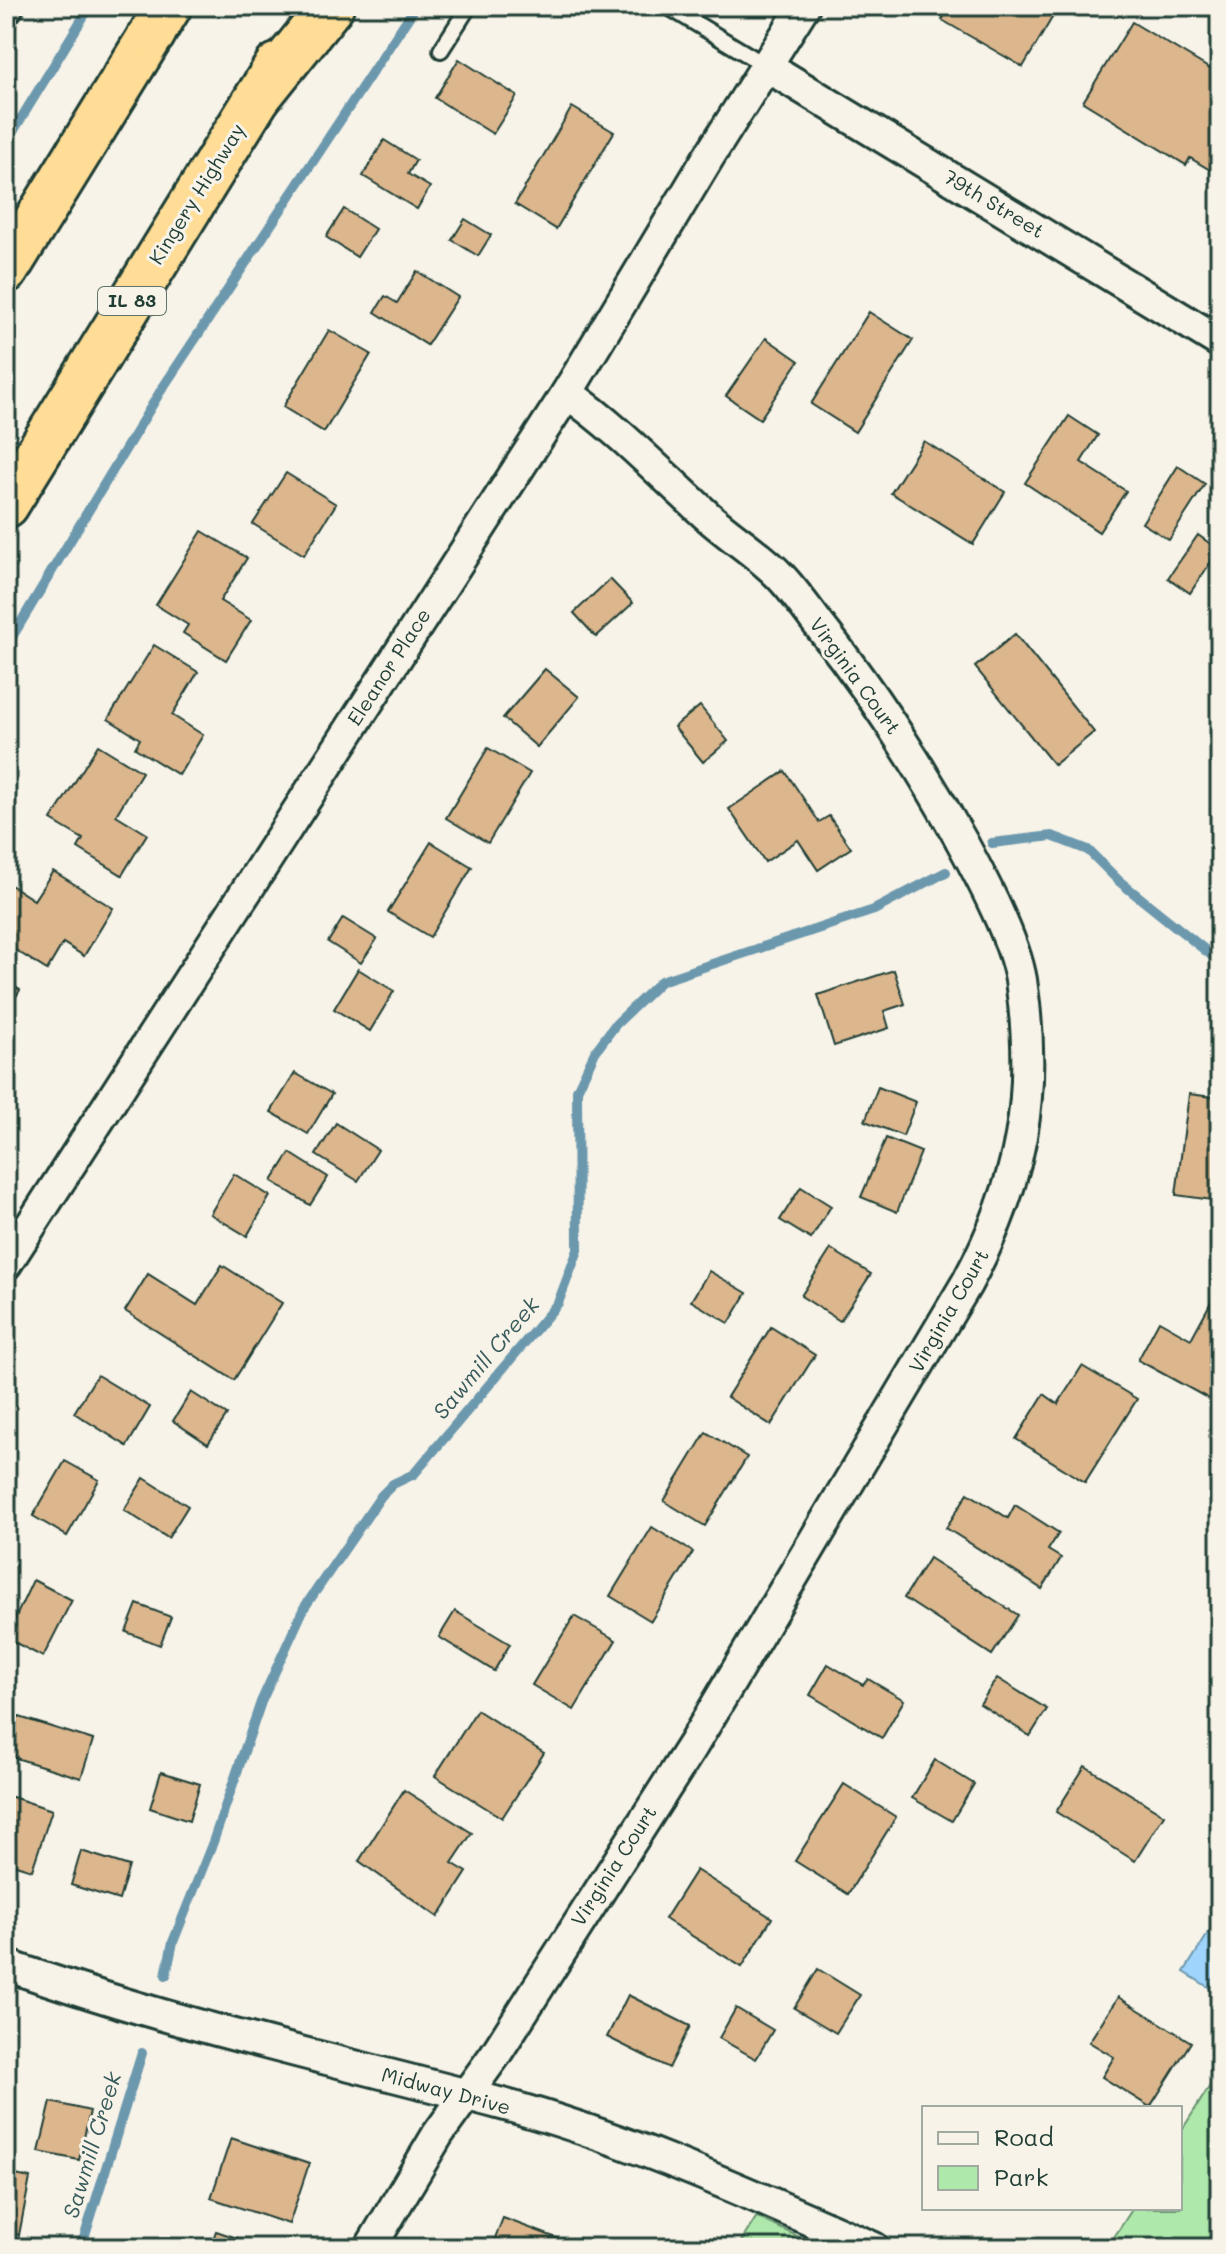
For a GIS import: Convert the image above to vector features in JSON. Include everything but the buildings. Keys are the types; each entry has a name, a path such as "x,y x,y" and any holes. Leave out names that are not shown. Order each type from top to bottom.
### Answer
{"highway":[{"name":"Kingery Highway","path":"6,505 314,6"},
{"path":"258,97 331,6"},
{"path":"6,270 162,15"}],"street":[{"name":"Eleanor Place","path":"6,1264 567,393 708,158 804,6"},
{"name":"79th Street","path":"768,67 1220,342"},
{"name":"Virginia Court","path":"370,2248 438,2134 466,2097 694,1743 967,1283 991,1238 1011,1185 1025,1116 1027,1063 1020,977 981,877 896,733 840,652 778,574 706,515 607,421 567,393"},
{"name":"Midway Drive","path":"6,1965 156,2013 501,2104 663,2156 874,2248"}],"lane":[{"path":"441,50 469,6"},
{"path":"667,6 768,67"}],"green space":[{"path":"1220,2070 1220,2248 1107,2248 1132,2210 1182,2210 1182,2130"},
{"path":"757,2217 822,2248 737,2248"}],"water":[{"path":"1216,1921 1220,1923 1220,1971 1210,1988 1184,1972"}],"waterway":[{"path":"6,143 90,6"},
{"path":"6,647 160,392 416,6"},
{"name":"Sawmill Creek","path":"992,843 1052,836 1088,850 1119,881 1220,962"},
{"name":"Sawmill Creek","path":"166,1975 173,1942 213,1842 261,1702 304,1608 381,1496 393,1484 414,1474 558,1303 578,1250 577,1090 595,1052 615,1025 661,981 874,910 946,872"},
{"name":"Sawmill Creek","path":"81,2248 142,2053"}]}
